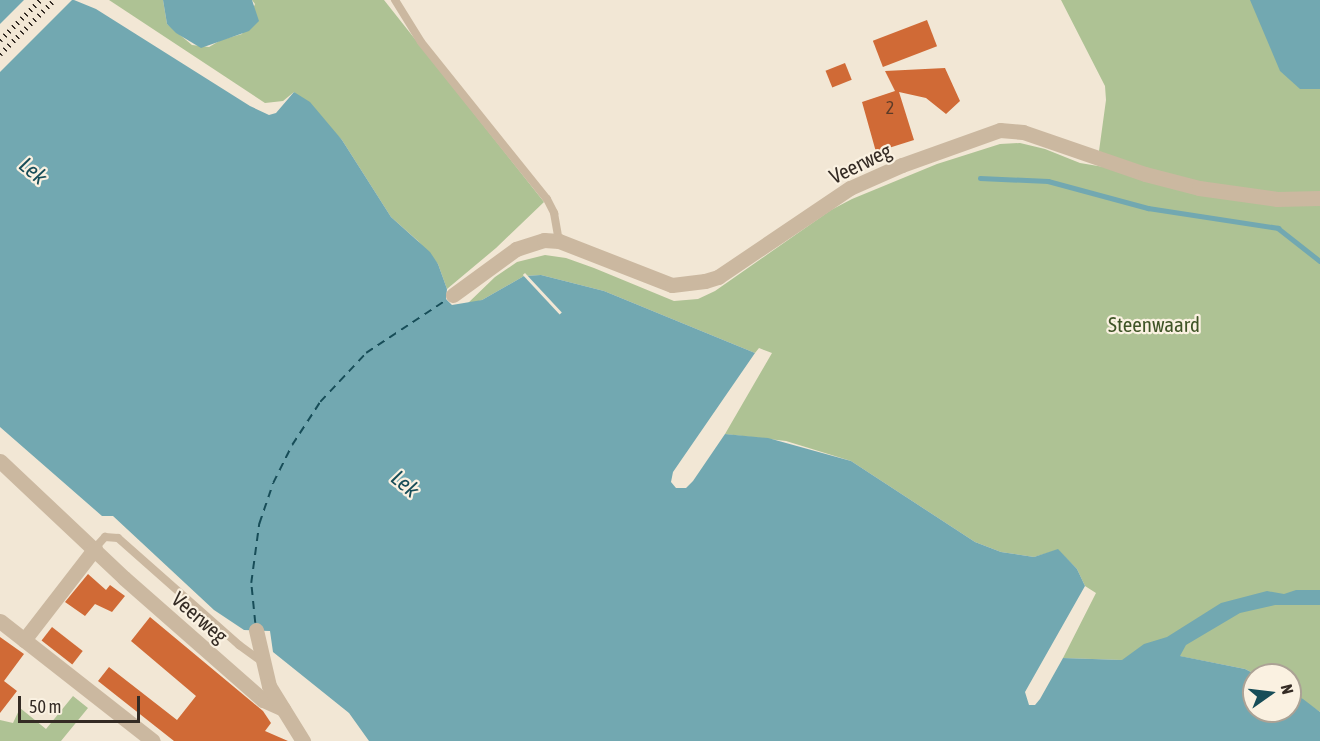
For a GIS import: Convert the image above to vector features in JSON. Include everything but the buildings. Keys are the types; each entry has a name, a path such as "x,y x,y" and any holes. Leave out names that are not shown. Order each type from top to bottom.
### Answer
{"street":[{"name":"Veerweg","path":"453,295 516,249 544,240 559,241 672,285 705,281 718,277 850,188 902,165 1000,130 1023,132 1145,174 1199,188 1277,199 1320,198"},
{"name":"Veerweg","path":"0,461 95,548 124,578 263,700 283,709"},
{"path":"24,639 95,548"},
{"path":"0,621 153,741"},
{"name":"Veerweg","path":"256,630 261,661 269,686 303,741"}],"lane":[{"path":"395,0 421,42 547,199 554,213 559,241"},
{"path":"95,548 105,537 118,538 239,645 261,661"}],"green space":[{"path":"109,0 163,0 167,24 192,45 209,47 221,40 242,34 255,4 252,0 384,0 544,202 496,248 447,289 438,264 418,241 391,217 342,140 294,92 283,101 265,103"},
{"name":"Steenwaard","path":"1061,0 1320,0 1320,590 1313,591 1320,601 1320,712 1302,700 1302,663 1242,663 1242,668 1179,656 1122,660 1063,658 1096,593 1085,586 1077,569 1058,550 1034,557 1001,552 975,542 851,461 786,441 725,434 772,353 759,348 755,353 604,291 541,275 524,276 482,300 466,305 495,277 517,262 545,255 566,258 674,301 698,299 715,291 831,210 852,199 937,164 1000,144 1020,143 1045,149 1080,163 1104,167 1099,151 1106,100 1105,86"},
{"path":"73,696 88,708 61,741 0,741 0,720 13,723 20,708 46,729"}],"water":[{"name":"Lek","path":"0,0 74,0 96,9 250,106 269,115 276,113 294,92 310,102 342,140 391,217 430,252 438,264 447,289 446,299 452,305 482,300 524,276 541,275 604,291 755,353 673,472 671,482 676,488 686,488 693,481 725,434 768,438 851,461 975,542 1001,552 1034,557 1058,549 1077,569 1085,586 1025,692 1029,705 1035,705 1040,699 1063,658 1122,660 1144,644 1167,637 1221,603 1267,591 1284,594 1296,590 1320,590 1320,605 1275,605 1240,613 1186,645 1180,656 1242,668 1242,723 1302,723 1303,699 1320,712 1320,741 369,741 349,713 273,652 270,631 244,630 214,610 113,516 102,516 0,427"},
{"path":"163,0 252,0 259,21 249,31 201,48 176,33 167,24"},
{"path":"1250,0 1320,0 1320,89 1300,89 1280,71"}],"pier":[{"path":"24,0 72,0 0,72 0,24"},
{"path":"525,273 562,312 560,315 523,275"}],"waterway":[{"path":"980,178 1048,181 1148,208 1278,228 1320,261"}],"ferry route":[{"path":"255,623 251,583 259,524 273,483 292,445 320,402 366,353 446,300"}],"railway":[{"path":"0,40 40,0"},
{"path":"0,54 54,0"}]}
